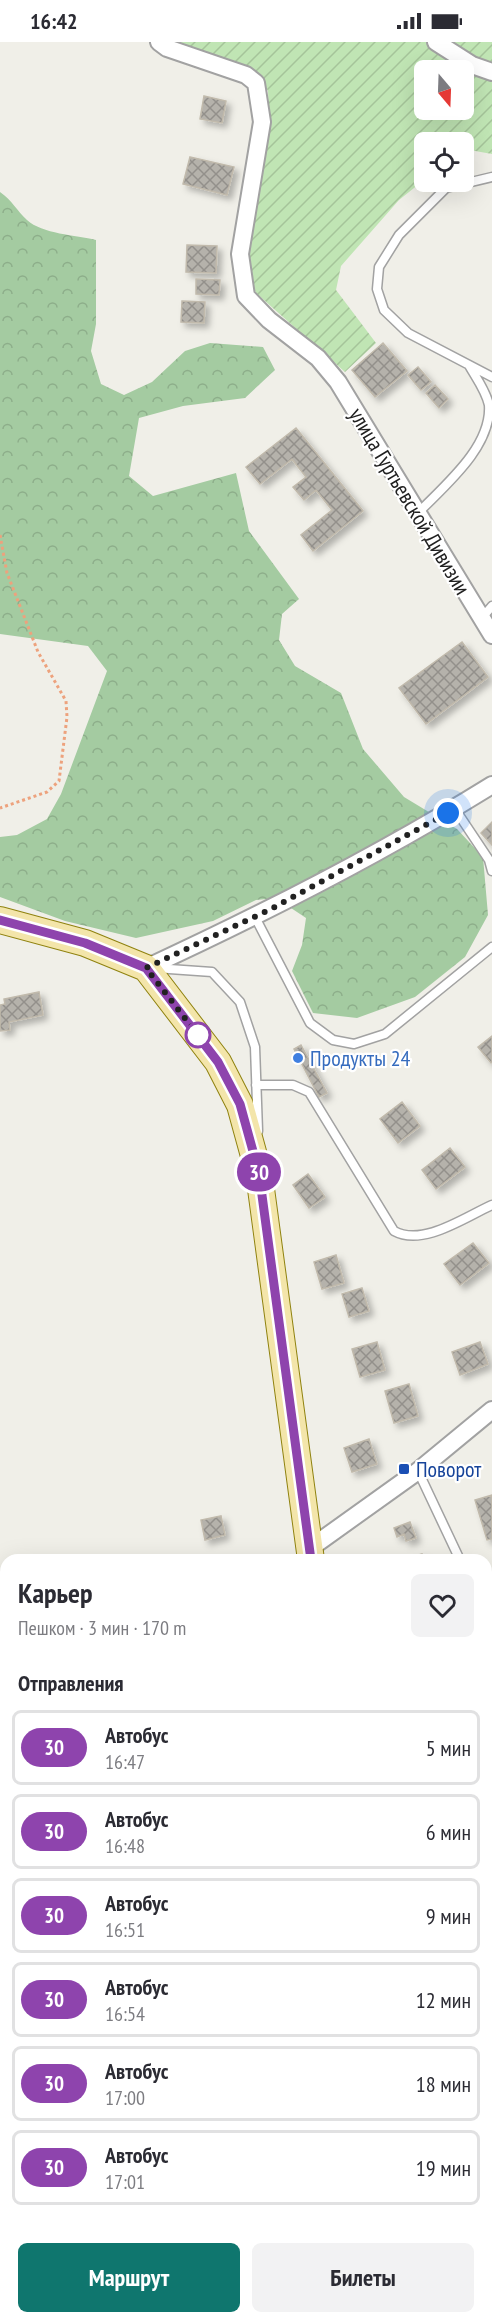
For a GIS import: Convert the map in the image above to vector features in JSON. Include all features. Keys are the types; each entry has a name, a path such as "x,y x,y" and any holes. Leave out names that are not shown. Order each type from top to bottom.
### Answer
{"main road":[{"path":"0,920 85,943 146,968 218,1062 240,1104 259,1173 310,1554"}],"street":[{"name":"улица Гуртьевской Дивизии","path":"159,42 167,48 246,75 256,83 260,97 262,122 240,254 246,296 269,320 318,358 348,396 480,620 492,635"},
{"path":"436,42 472,64 492,72"},
{"path":"146,968 255,916 454,809 492,785"},
{"path":"311,1554 492,1410"}],"lane":[{"path":"492,177 446,188 399,235 379,267 377,289 384,310 408,333 492,378"},
{"path":"470,367 489,405 491,422 483,447"},
{"path":"483,447 492,433"},
{"path":"417,513 492,440"},
{"path":"480,620 492,606"},
{"path":"454,809 489,860 492,871"},
{"path":"255,916 310,1023 333,1040 354,1044 385,1034 492,947"},
{"path":"146,968 212,972 240,1002 255,1047 259,1173"},
{"path":"256,1085 293,1085 309,1092 394,1231 405,1237 427,1234 492,1204"},
{"path":"418,1471 457,1554"}],"path":[{"path":"0,535 7,573 38,652 66,700 67,717 59,781 47,792 0,808"}],"green space":[{"path":"172,42 492,42 492,154 474,151 474,132 414,132 414,188 399,200 341,266 336,290 376,343 345,372 256,293 246,269 269,120 268,91 260,77"},
{"path":"0,192 33,225 50,231 96,240 96,324 91,351 101,384 124,395 152,382 185,351 210,343 263,347 275,370 245,398 183,406 139,418 129,476 153,496 236,473 249,531 299,599 282,614 279,640 295,666 341,693 363,749 404,797 457,829 483,857 488,915 465,957 415,997 357,1018 313,1013 292,971 302,945 306,918 276,898 256,900 213,921 136,938 65,921 0,897 0,837 17,835 47,819 61,794 107,671 88,646 0,634"}],"building":[{"path":"204,96 226,101 222,123 200,119"},
{"path":"190,157 234,167 227,195 183,184"},
{"path":"187,245 217,246 216,273 186,272"},
{"path":"196,279 220,280 219,295 196,294"},
{"path":"182,301 205,302 204,323 181,322"},
{"path":"383,343 407,371 375,397 352,370"},
{"path":"418,367 431,382 421,390 408,375"},
{"path":"435,385 448,399 439,408 426,393"},
{"path":"296,428 363,511 313,551 301,535 332,510 316,490 304,500 293,487 306,477 292,459 260,484 246,467"},
{"path":"462,642 488,677 426,724 399,688"},
{"path":"492,822 492,845 481,833"},
{"path":"39,992 43,1015 9,1022 10,1030 0,1031 0,1005 5,1004 4,999"},
{"path":"492,1036 492,1062 491,1063 478,1047"},
{"path":"301,1045 327,1093 319,1097 294,1049"},
{"path":"402,1102 420,1126 398,1143 380,1119"},
{"path":"450,1148 465,1167 436,1189 422,1170"},
{"path":"308,1174 325,1197 309,1208 293,1185"},
{"path":"473,1243 489,1263 460,1285 444,1264"},
{"path":"336,1255 344,1283 322,1289 314,1262"},
{"path":"362,1288 369,1311 349,1317 342,1294"},
{"path":"377,1342 385,1370 360,1377 352,1349"},
{"path":"480,1342 488,1364 460,1375 452,1352"},
{"path":"409,1384 418,1416 394,1423 385,1391"},
{"path":"369,1439 377,1464 352,1472 344,1448"},
{"path":"492,1495 492,1539 487,1540 475,1500"},
{"path":"221,1516 225,1535 205,1540 201,1520"},
{"path":"410,1522 416,1538 406,1541 404,1534 397,1537 394,1528"}],"bus line":[{"name":"30","path":"0,920 85,943 146,968 218,1062 240,1104 259,1173 310,1554"}],"place":[{"name":"Продукты 24","path":"298,1058"},
{"name":"Поворот","path":"404,1469"}],"route":[{"path":"198,1035 146,968 269,910 448,813"}]}
